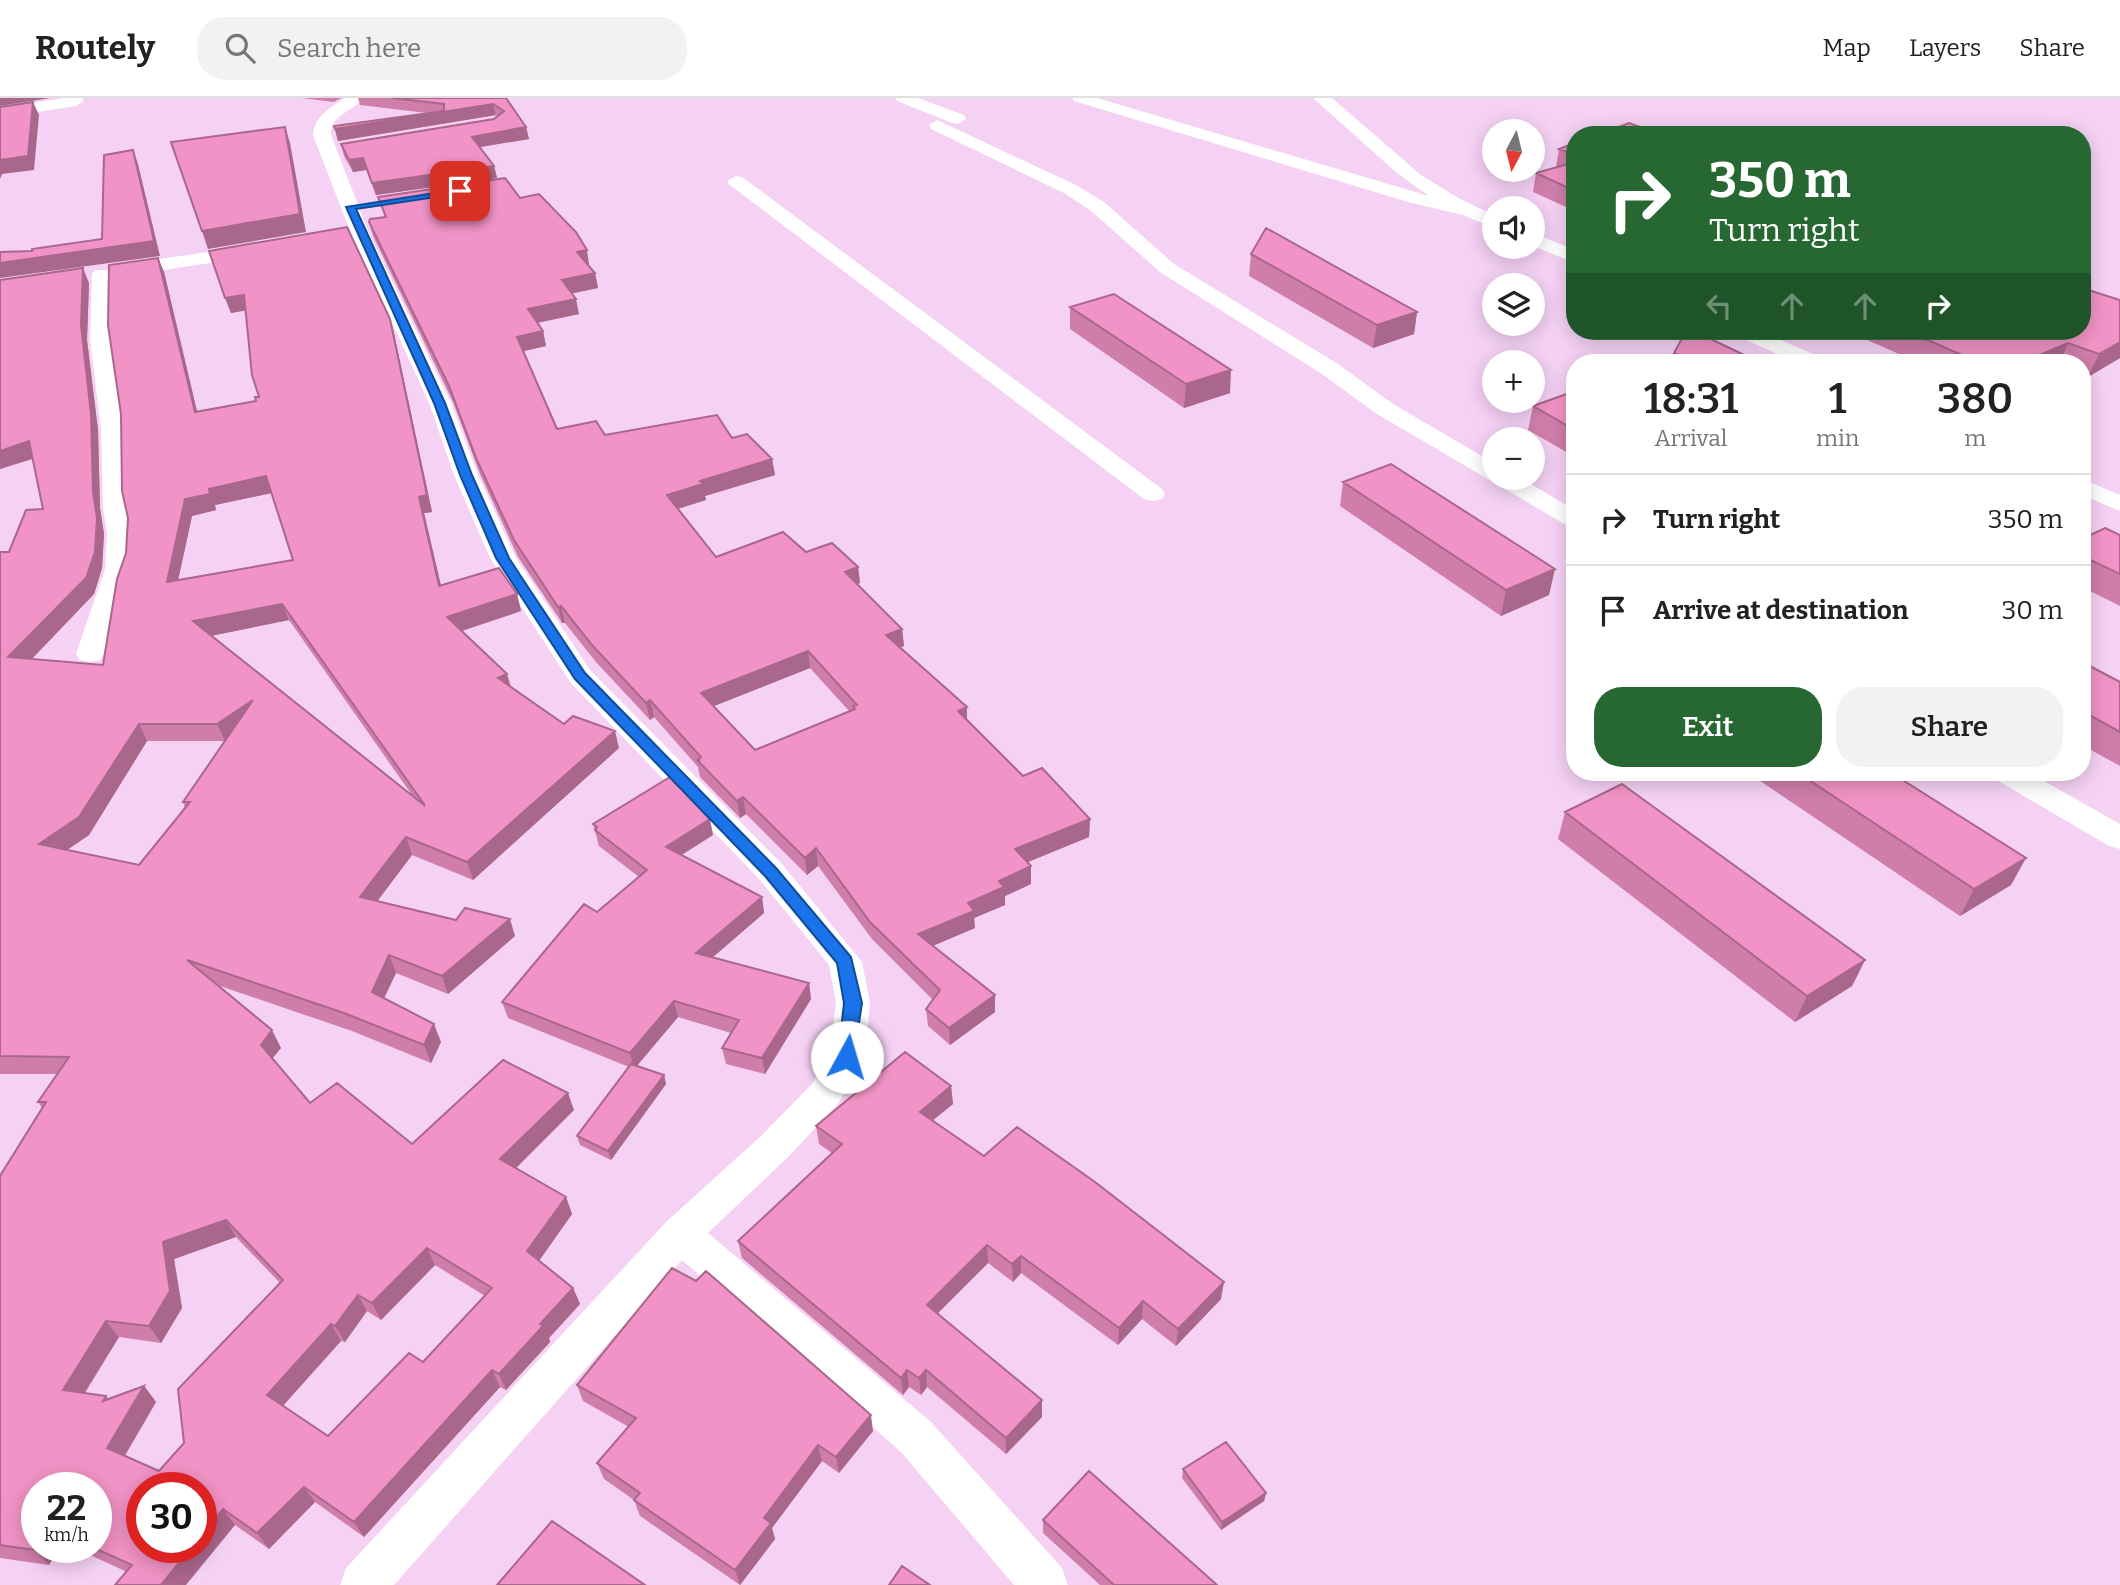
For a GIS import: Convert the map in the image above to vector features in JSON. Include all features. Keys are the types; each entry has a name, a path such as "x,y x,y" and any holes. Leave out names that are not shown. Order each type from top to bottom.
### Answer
{"street":[{"path":"356,98 329,116 322,126 322,135 336,149 357,206 353,233 440,403 466,475 503,558 580,676 771,872 845,962 853,1003 847,1057 825,1094 774,1147 680,1234 363,1585"},
{"path":"903,98 958,119"},
{"path":"1080,98 1414,198 1467,209"},
{"path":"1321,98 1360,127 1392,160 1418,180 1482,216"},
{"path":"0,113 76,101"},
{"path":"937,125 1060,184 1097,206 1167,268 1330,369 1385,409 1482,465"},
{"path":"736,181 1153,494"},
{"path":"1545,244 1566,253"},
{"path":"90,654 118,569 120,534 115,508 113,430 94,275 279,246"},
{"path":"1762,340 1794,354"},
{"path":"1524,490 1566,515"},
{"path":"2091,490 2120,504"},
{"path":"2022,781 2120,838"},
{"path":"680,1234 916,1437 1045,1585"}],"building":[{"path":"392,98 506,98 526,127 472,137 494,166 372,183 363,158 349,160 341,144 494,119 504,111 493,104 335,129 334,126 444,111 444,104"},
{"path":"33,102 28,156 0,160 0,107"},
{"path":"285,127 300,214 202,231 171,142"},
{"path":"133,150 154,241 0,263 0,252 32,251 102,239 104,155"},
{"path":"1566,165 1566,187 1545,177 1545,170"},
{"path":"505,178 520,198 539,194 576,232 587,250 577,252 595,273 562,280 576,299 528,309 543,331 517,337 557,429 596,421 605,435 717,415 732,438 747,434 772,459 700,481 703,484 667,495 716,557 783,532 806,552 832,543 858,567 845,572 902,629 886,635 967,707 958,711 1023,776 1042,768 1090,819 1015,849 1031,866 999,881 1004,887 968,903 974,911 918,934 995,995 949,1028 926,1009 940,990 870,922 816,848 805,858 743,797 737,801 697,760 700,761 698,759 701,757 650,700 646,703 592,645 561,606 558,607 514,540 476,458 449,386 369,222 370,219 386,217 378,197","holes":["808,651 857,705 853,706 855,709 755,750 701,693"]},
{"path":"347,227 390,319 427,495 419,497 439,586 499,568 517,594 447,617 507,674 498,678 564,724 573,716 615,731 467,862 406,837 360,897 456,920 465,908 510,919 442,976 389,955 372,992 434,1024 424,1045 344,1013 187,960 272,1030 261,1045 310,1103 337,1083 412,1144 503,1060 568,1093 500,1159 566,1197 527,1251 573,1288 499,1374 492,1370 354,1522 304,1487 257,1533 223,1509 217,1516 217,1472 126,1472 126,1562 112,1556 112,1472 21,1472 21,1548 0,1545 0,1176 46,1102 38,1102 69,1057 0,1056 0,552 9,552 26,510 43,509 29,441 0,451 0,280 83,268 81,325 91,414 93,492 97,518 95,552 86,578 8,657 103,665 117,579 126,553 128,518 122,491 121,414 108,325 109,265 158,258 195,412 256,401 255,397 259,397 252,375 244,295 225,298 209,251","holes":["266,476 293,560 167,582 185,499 210,494 209,489","282,604 424,804 424,805 193,621","253,700 183,802 190,802 139,865 39,844 79,817 139,724 217,724","226,1220 283,1280 178,1389 184,1443 159,1471 107,1448 144,1386 103,1401 106,1396 63,1390 106,1321 149,1326 170,1291 163,1242","427,1248 492,1288 423,1362 409,1353 328,1436 267,1395 331,1324 335,1326 358,1295 372,1303"]},
{"path":"1266,228 1417,312 1377,325 1251,254"},
{"path":"2091,291 2120,300 2120,342 2099,354 2068,343 2042,354 1960,354 1928,340 2091,340"},
{"path":"1114,294 1231,370 1186,384 1070,307"},
{"path":"1681,340 1713,340 1742,354 1676,354 1674,353"},
{"path":"1566,394 1566,425 1545,413 1545,402"},
{"path":"1391,464 1555,569 1506,590 1343,482"},
{"path":"2105,528 2120,535 2120,574 2091,560 2091,535"},
{"path":"2091,667 2120,682 2120,732 2091,716"},
{"path":"670,777 710,819 666,847 762,897 696,953 809,983 762,1058 722,1048 739,1020 674,1001 630,1053 502,1002 584,904 597,912 647,870 595,830 597,827 593,824"},
{"path":"1811,781 1904,781 2026,858 1974,889"},
{"path":"1622,784 1865,960 1807,996 1565,812"},
{"path":"905,1052 951,1086 920,1112 984,1156 1017,1127 1095,1182 1224,1282 1178,1329 1143,1301 1119,1328 1021,1256 1012,1264 987,1245 927,1305 1042,1400 1006,1438 926,1370 919,1378 907,1370 901,1378 738,1241 842,1144 816,1126"},
{"path":"631,1064 664,1075 608,1151 577,1136"},
{"path":"672,1268 696,1281 706,1271 871,1415 836,1457 818,1445 764,1518 771,1523 735,1570 634,1500 640,1493 597,1463 636,1418 577,1385"},
{"path":"1226,1442 1266,1493 1222,1522 1183,1469"},
{"path":"1089,1471 1217,1585 1114,1585 1043,1520"},
{"path":"552,1521 645,1585 497,1585"},
{"path":"128,1563 179,1563 161,1585 115,1585 132,1565"},
{"path":"902,1566 930,1585 889,1585"}],"route":[{"path":"460,191 350,207 440,403 466,475 513,575 580,676 771,872 845,962 853,1003 847,1057"}]}
